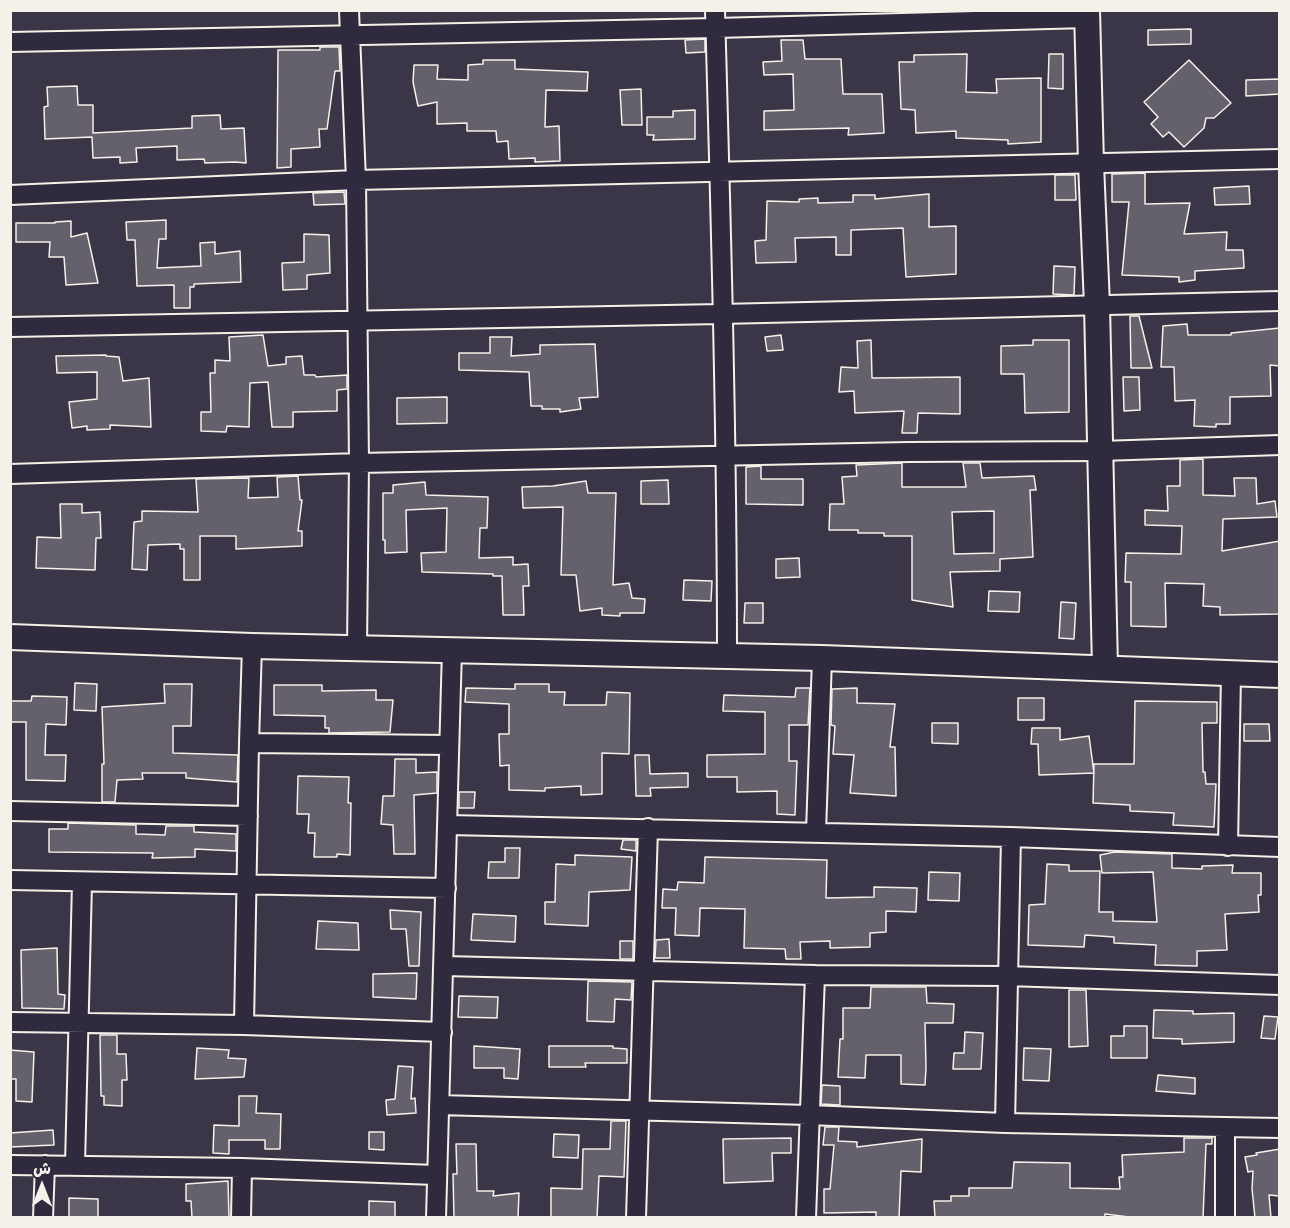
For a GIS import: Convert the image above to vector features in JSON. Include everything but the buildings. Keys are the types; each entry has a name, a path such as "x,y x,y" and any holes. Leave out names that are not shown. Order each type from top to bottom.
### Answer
{"street":[{"path":"349,10 356,180 359,463 357,647"},
{"path":"10,42 350,36 715,19 1087,14 1101,450 1105,668"},
{"path":"715,19 721,314 727,457 727,656"},
{"path":"10,195 356,180 1280,159"},
{"path":"10,327 1280,301"},
{"path":"10,474 359,463 1280,445"},
{"path":"10,637 252,646 822,658 1280,675"},
{"path":"244,1025 252,646"},
{"path":"436,1218 453,649"},
{"path":"816,832 822,658"},
{"path":"1228,846 1231,674"},
{"path":"249,743 449,745"},
{"path":"10,812 248,816"},
{"path":"448,825 1011,837 1280,847"},
{"path":"636,1218 648,828"},
{"path":"1005,1122 1011,837"},
{"path":"10,880 446,888"},
{"path":"75,1165 82,883"},
{"path":"444,966 815,975 1008,976 1280,985"},
{"path":"806,1218 815,975"},
{"path":"10,1022 244,1025 442,1032"},
{"path":"439,1105 1280,1128"},
{"path":"1225,1128 1225,1218"},
{"path":"10,1165 242,1168 436,1174"},
{"path":"44,1218 45,1165"},
{"path":"241,1218 242,1168"}]}
